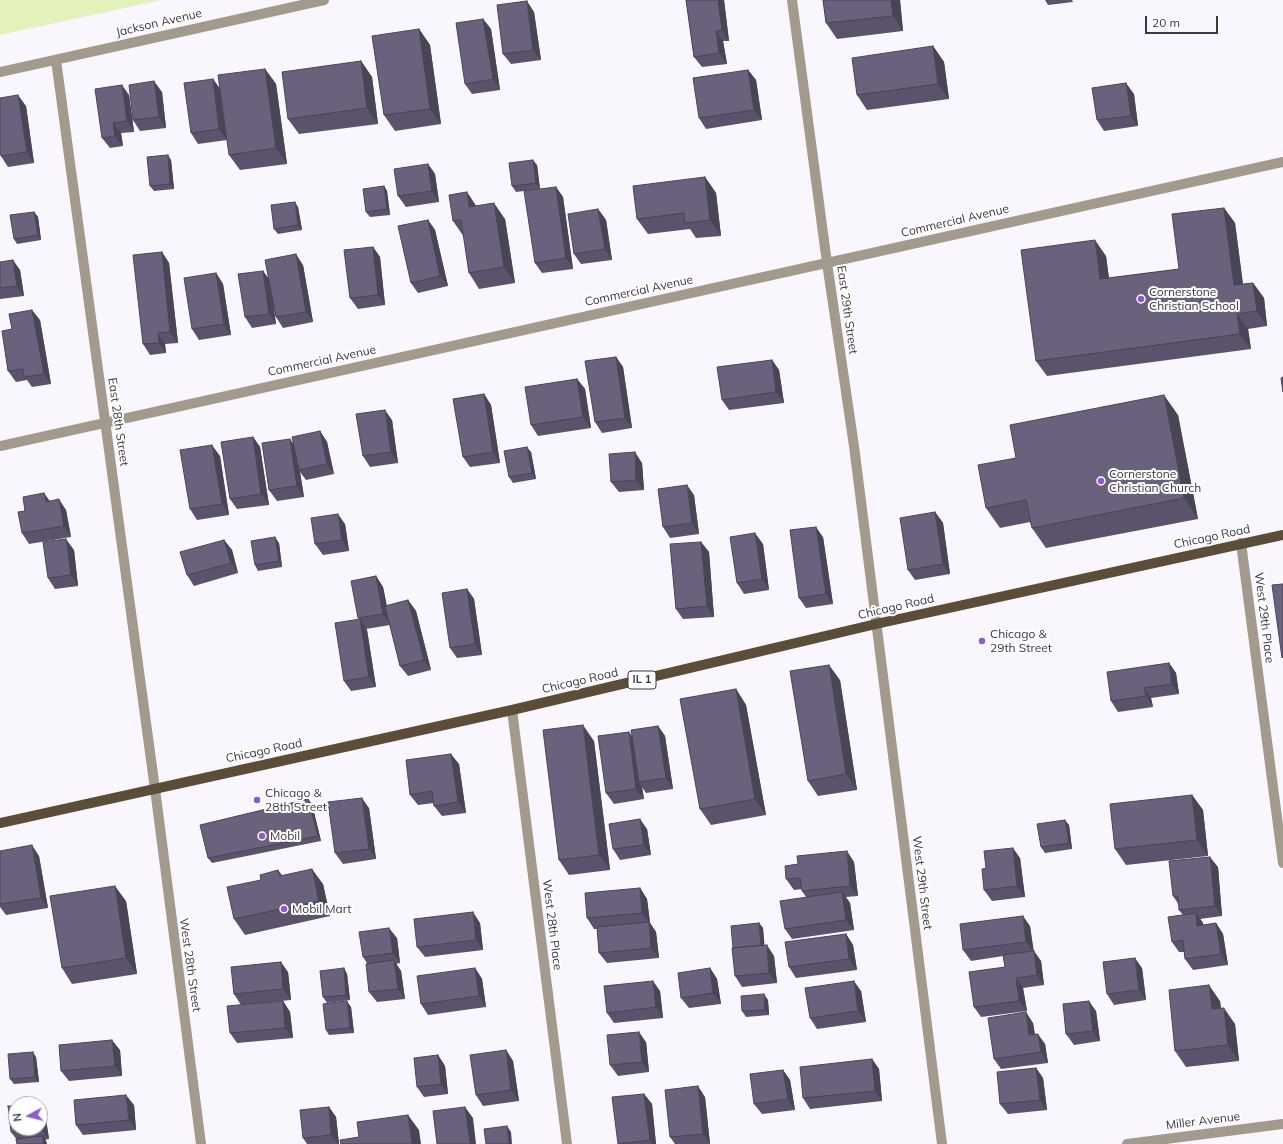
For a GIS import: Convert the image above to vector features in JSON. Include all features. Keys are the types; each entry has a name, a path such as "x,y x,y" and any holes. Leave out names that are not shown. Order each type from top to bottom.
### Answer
{"main road":[{"name":"Chicago Road","path":"0,823 512,710 876,624 1283,535"}],"street":[{"name":"Jackson Avenue","path":"0,72 324,0"},
{"name":"East 29th Street","path":"792,0 827,263 854,446 876,624"},
{"name":"East 28th Street","path":"56,60 154,789"},
{"name":"Commercial Avenue","path":"0,446 1283,162"},
{"name":"West 29th Place","path":"1241,543 1283,863"},
{"name":"West 29th Street","path":"876,624 942,1144"},
{"name":"West 28th Place","path":"512,710 567,1144"},
{"name":"West 28th Street","path":"154,789 201,1144"},
{"name":"Miller Avenue","path":"1127,1144 1283,1124"}],"green space":[{"path":"0,0 162,0 0,35"}],"building":[{"path":"686,0 718,0 722,30 716,31 719,53 694,57"},
{"path":"823,0 891,0 893,16 826,23"},
{"path":"527,1 533,50 503,54 497,5"},
{"path":"483,19 493,79 465,84 456,23"},
{"path":"419,29 430,109 384,115 372,36"},
{"path":"933,46 938,84 857,95 852,58"},
{"path":"361,61 367,108 288,119 282,72"},
{"path":"265,69 276,148 229,155 218,75"},
{"path":"748,70 754,110 699,118 693,78"},
{"path":"213,79 219,129 191,133 184,83"},
{"path":"154,81 159,117 133,120 129,85"},
{"path":"1126,83 1131,116 1097,120 1092,88"},
{"path":"122,85 127,121 113,123 115,136 102,138 95,89"},
{"path":"18,95 27,152 1,156 0,98"},
{"path":"168,155 170,184 150,186 147,157"},
{"path":"533,160 536,183 512,186 509,163"},
{"path":"428,164 432,191 398,196 394,169"},
{"path":"705,177 710,220 685,223 684,213 637,219 633,186"},
{"path":"384,186 387,209 366,212 363,189"},
{"path":"556,187 566,258 535,263 524,191"},
{"path":"467,192 469,207 494,203 504,267 469,273 461,220 453,221 449,195"},
{"path":"295,202 298,225 274,229 271,205"},
{"name":"Cornerstone Christian School","path":"1224,208 1234,285 1253,283 1257,311 1237,314 1240,334 1036,361 1021,250 1095,240 1100,279 1179,269 1172,214"},
{"path":"598,209 605,249 574,254 568,214"},
{"path":"34,212 38,235 14,239 10,215"},
{"path":"428,220 440,276 411,283 398,226"},
{"path":"373,247 378,295 350,298 344,250"},
{"path":"162,252 170,332 158,333 159,343 143,344 133,255"},
{"path":"296,254 306,312 276,317 265,260"},
{"path":"13,260 17,286 0,288 0,262"},
{"path":"263,271 269,314 245,317 238,274"},
{"path":"216,273 224,324 192,329 184,278"},
{"path":"32,310 44,374 24,377 23,369 8,371 2,331 12,329 9,314"},
{"path":"616,357 625,418 595,422 585,361"},
{"path":"772,360 776,392 722,400 717,367"},
{"path":"1283,377 1283,392 1281,378"},
{"path":"577,379 583,417 531,425 525,387"},
{"path":"484,394 493,452 463,457 453,399"},
{"name":"Cornerstone Christian Church","path":"1164,395 1184,498 1032,528 1026,500 986,508 978,465 1016,458 1010,425"},
{"path":"385,410 391,452 363,456 356,414"},
{"path":"320,431 327,464 299,470 292,437"},
{"path":"253,437 261,494 230,499 221,442"},
{"path":"290,439 297,486 269,490 262,443"},
{"path":"212,445 222,504 190,509 180,450"},
{"path":"527,447 532,473 509,477 504,451"},
{"path":"635,452 636,480 611,482 609,454"},
{"path":"687,485 692,523 663,527 658,489"},
{"path":"44,493 46,502 59,499 64,526 22,533 18,512 25,511 23,497"},
{"path":"935,512 943,564 908,570 900,518"},
{"path":"338,514 342,540 315,544 311,518"},
{"path":"816,527 826,594 799,598 790,530"},
{"path":"755,533 762,579 737,583 730,537"},
{"path":"275,537 279,561 255,565 251,541"},
{"path":"66,539 71,575 48,578 43,542"},
{"path":"224,540 231,563 187,575 180,552"},
{"path":"701,542 707,606 676,609 670,544"},
{"path":"376,576 383,614 358,618 351,581"},
{"path":"1283,584 1283,657 1282,658 1272,585"},
{"path":"467,589 475,644 450,648 442,593"},
{"path":"408,600 424,660 400,666 385,606"},
{"path":"360,619 369,677 344,681 335,623"},
{"path":"1169,663 1172,684 1144,688 1146,696 1111,701 1107,672"},
{"path":"829,665 846,774 808,781 790,671"},
{"path":"736,689 755,799 700,809 680,699"},
{"path":"583,725 599,855 559,860 543,730"},
{"path":"658,726 666,778 639,782 631,730"},
{"path":"629,732 636,789 606,793 598,736"},
{"path":"451,754 458,802 434,806 432,791 410,795 406,760"},
{"path":"1192,795 1197,840 1115,849 1110,804"},
{"path":"362,798 369,849 335,853 328,802"},
{"name":"Mobil","path":"308,799 318,836 208,858 200,825"},
{"path":"640,819 644,845 613,849 609,824"},
{"path":"1065,820 1069,843 1041,847 1037,824"},
{"path":"32,845 41,898 0,904 0,851"},
{"path":"1013,848 1017,886 984,890 982,869 986,868 984,851"},
{"path":"847,851 850,886 802,891 800,878 786,879 785,866 798,864 797,856"},
{"path":"1210,857 1215,906 1179,910 1178,896 1173,896 1169,861"},
{"path":"312,869 319,901 234,919 227,887 261,880 260,875 278,870 280,876"},
{"path":"115,886 126,958 62,968 50,896"},
{"path":"640,888 642,913 587,918 585,893"},
{"path":"842,892 846,920 785,929 780,901"},
{"path":"473,912 476,940 417,947 414,919"},
{"path":"1196,913 1197,926 1216,923 1221,954 1185,959 1183,940 1172,942 1168,917"},
{"path":"1023,916 1026,942 963,950 960,924"},
{"path":"649,922 651,948 599,953 597,927"},
{"path":"759,923 761,945 733,948 731,926"},
{"path":"389,928 393,953 363,957 359,932"},
{"path":"846,934 849,959 789,967 785,942"},
{"path":"767,945 769,973 735,976 732,948"},
{"path":"1034,951 1037,975 1016,978 1019,1001 974,1007 969,972 1005,967 1003,955"},
{"path":"1135,958 1139,990 1107,994 1103,962"},
{"path":"394,960 398,989 369,992 366,964"},
{"path":"281,962 283,989 234,994 231,967"},
{"path":"344,968 346,995 323,997 320,971"},
{"path":"475,968 479,996 421,1004 417,976"},
{"path":"710,968 713,993 681,998 678,973"},
{"path":"653,981 656,1007 607,1013 604,986"},
{"path":"854,981 858,1011 810,1018 805,988"},
{"path":"1209,985 1212,1009 1224,1008 1228,1045 1175,1051 1169,990"},
{"path":"764,994 765,1010 742,1011 741,996"},
{"path":"283,1001 285,1028 230,1033 227,1006"},
{"path":"347,1001 350,1028 326,1030 323,1004"},
{"path":"1089,1001 1093,1031 1066,1034 1063,1004"},
{"path":"1026,1012 1029,1035 1038,1034 1041,1052 994,1059 988,1018"},
{"path":"639,1032 642,1062 610,1065 607,1035"},
{"path":"112,1040 115,1066 61,1071 59,1045"},
{"path":"506,1050 511,1090 476,1095 470,1055"},
{"path":"33,1052 35,1077 10,1079 8,1054"},
{"path":"438,1055 441,1084 417,1087 414,1058"},
{"path":"872,1059 875,1091 803,1098 800,1067"},
{"path":"1036,1068 1040,1100 1000,1104 997,1072"},
{"path":"783,1070 788,1099 754,1104 750,1074"},
{"path":"698,1086 703,1134 670,1137 665,1090"},
{"path":"644,1094 650,1140 618,1144 612,1097"},
{"path":"126,1095 129,1120 76,1125 74,1100"},
{"path":"329,1107 331,1135 303,1138 300,1110"},
{"path":"465,1107 470,1144 437,1144 433,1111"},
{"path":"408,1115 412,1144 341,1144 340,1140 359,1137 357,1122"},
{"path":"507,1126 509,1144 486,1144 484,1129"},
{"path":"43,1136 43,1144 17,1144 16,1139"}],"place":[{"name":"Cornerstone Christian School","path":"1141,299"},
{"name":"Cornerstone Christian Church","path":"1101,481"},
{"name":"Chicago & 29th Street","path":"982,641"},
{"name":"Chicago & 28th Street","path":"257,800"},
{"name":"Mobil","path":"262,836"},
{"name":"Mobil Mart","path":"284,909"}]}
